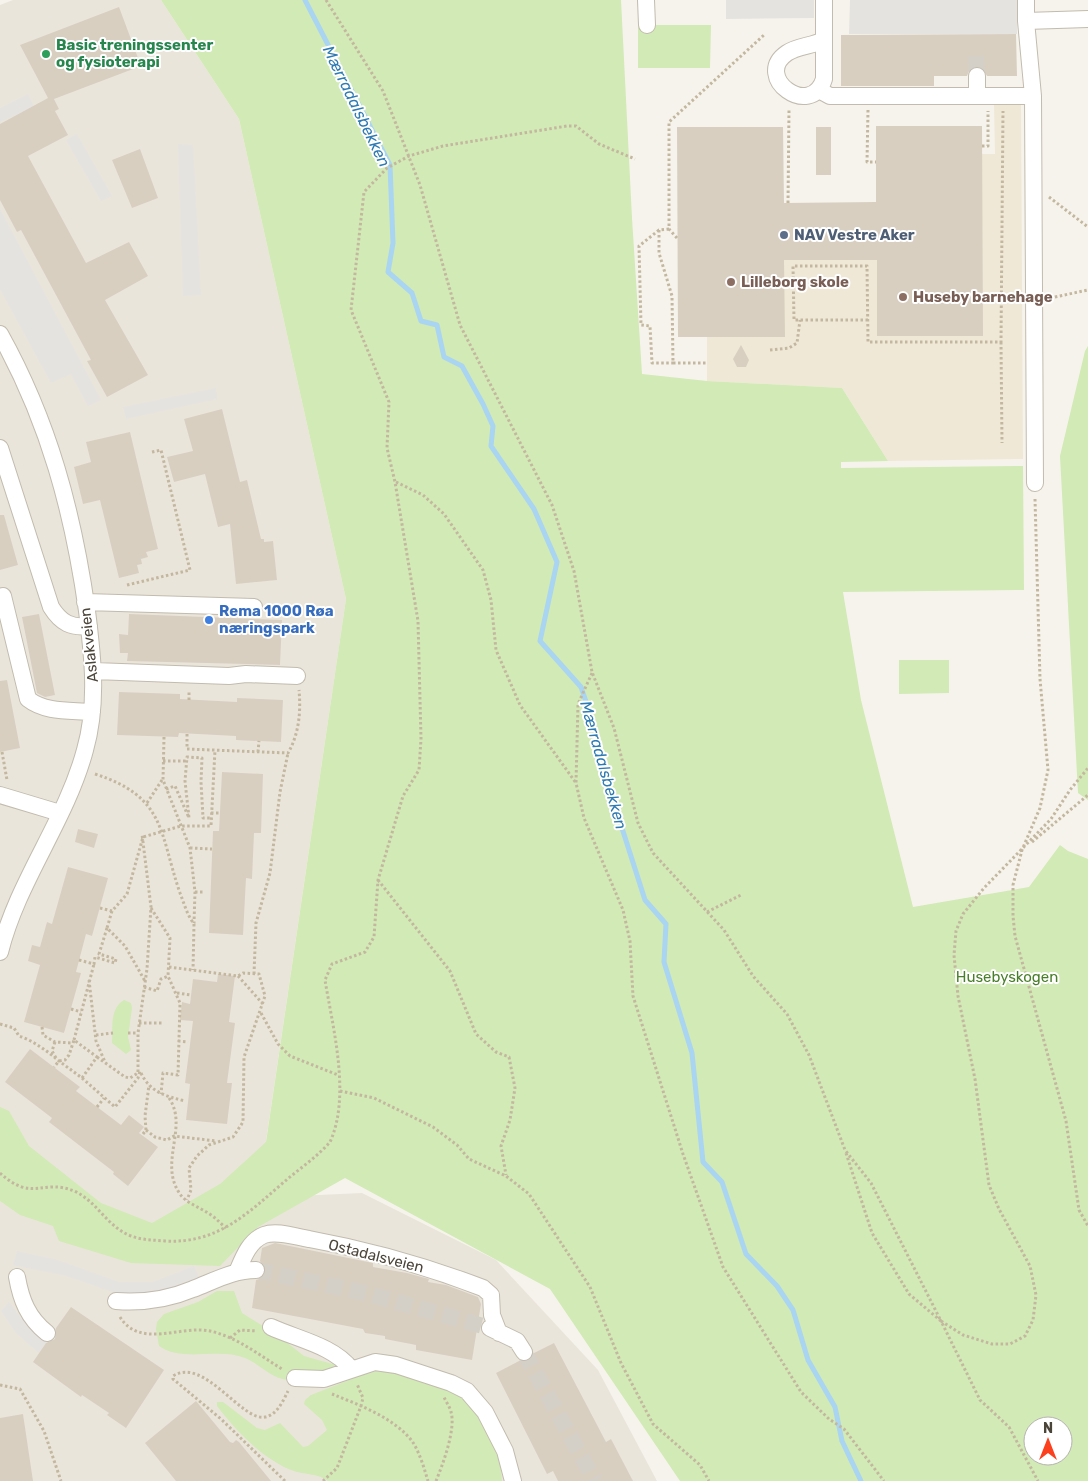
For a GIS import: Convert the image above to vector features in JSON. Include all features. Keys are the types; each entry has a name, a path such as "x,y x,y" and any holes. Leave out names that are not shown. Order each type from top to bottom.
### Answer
{"street":[{"path":"646,0 646,25"},
{"path":"824,0 824,40 824,79 819,90 804,96 788,93 779,82 777,69 781,57 788,52 824,40"},
{"path":"1026,0 1026,21 1033,96 1035,483"},
{"path":"1026,21 1088,19"},
{"path":"974,95 977,76"},
{"path":"819,90 830,96 1033,96"},
{"name":"Aslakveien","path":"0,334 32,396 51,445 68,509 86,602 94,671 92,712 85,750 75,780 21,889 0,952"},
{"path":"0,448 51,607 56,616 66,624 89,626"},
{"path":"3,596 28,699 35,704 50,709 92,712"},
{"path":"86,602 254,607"},
{"path":"94,671 229,676 246,674 298,676"},
{"path":"5,796 60,813"},
{"name":"Ostadalsveien","path":"237,1272 251,1244 264,1235 285,1235 358,1249 410,1262 483,1288 491,1295 492,1315 499,1332"},
{"path":"116,1301 137,1303 173,1296 237,1272 256,1270"},
{"path":"17,1277 26,1309 38,1325 47,1332"},
{"path":"483,1326 517,1341 524,1352"},
{"path":"271,1327 330,1351 345,1361 350,1369"},
{"path":"295,1378 324,1379 364,1364 383,1363 434,1376 467,1391 485,1412 505,1451 513,1481"}],"path":[{"path":"326,0 383,91 409,156 460,325 552,505 574,571 592,672 614,728 638,823 653,853 724,930 753,976 787,1014 809,1055 845,1150 872,1233 908,1294 941,1321 963,1334 992,1344 1010,1344 1025,1336 1033,1320 1036,1295 1030,1266 999,1208 990,1185 974,1079 958,996 954,955 956,931 963,914 984,888 1051,819 1088,768"},
{"path":"677,238 669,229 668,122 764,34"},
{"path":"1002,443 1003,96"},
{"path":"788,203 789,110"},
{"path":"868,110 867,162 876,162"},
{"path":"982,146 988,146 988,110"},
{"path":"0,1173 11,1183 23,1189 56,1188 74,1191 92,1204 120,1230 145,1240 187,1241 204,1238 226,1228 324,1148 334,1131 340,1091 325,980 332,964 365,952 374,937 378,880 403,796 419,770 421,739 418,621 408,570 395,482 387,448 389,402 351,310 364,192 387,168 409,156 443,146 576,126 599,144 635,158"},
{"path":"1034,184 1088,227"},
{"path":"669,229 659,230 639,246 641,325 650,326 652,364 707,363"},
{"path":"659,230 659,253 672,296 673,363"},
{"path":"868,320 794,320 793,266 867,266 868,320 868,342 1001,342"},
{"path":"1033,300 1088,290"},
{"path":"770,350 789,348 797,343 800,320"},
{"path":"125,586 190,570 161,450 152,452"},
{"path":"395,482 423,495 444,514 483,570 491,600 496,650 520,705 576,783"},
{"path":"1035,483 1040,679 1048,770 1040,808 1022,850 1013,885 1012,916 1015,936 1066,1121 1079,1210 1088,1226"},
{"path":"592,672 588,685 578,704 576,783 584,818 623,910 630,941 634,996 683,1154 723,1267 801,1392 828,1419 844,1429 884,1481"},
{"path":"254,974 256,923 270,873 280,792 288,753 295,742 301,706 298,676"},
{"path":"189,690 189,700"},
{"path":"166,789 175,786 189,818 185,781 187,734"},
{"path":"164,737 163,780 190,848 195,892 193,970"},
{"path":"258,752 259,741"},
{"path":"187,749 288,753"},
{"path":"142,836 181,826 211,826 214,750"},
{"path":"2,752 5,796"},
{"path":"163,761 202,758 203,818 211,818"},
{"path":"92,773 128,788 147,803 155,814 189,919 194,924"},
{"path":"147,803 163,780"},
{"path":"1022,850 1088,795"},
{"path":"212,813 220,813"},
{"path":"0,1024 14,1028 19,1036 30,1040 58,1060 115,1106 139,1076 138,1033 145,981 150,907 142,836"},
{"path":"58,1060 65,1060 69,1055 95,957 115,963 116,958 99,954 112,911 127,894 142,836"},
{"path":"190,848 212,849"},
{"path":"378,880 450,971 476,1034 496,1052 510,1057 515,1088 510,1120 501,1146 506,1176"},
{"path":"195,892 204,892"},
{"path":"707,912 741,895"},
{"path":"150,907 170,938 168,976 180,1003 178,1041 180,1061 178,1075 163,1073 161,1094"},
{"path":"100,908 112,911"},
{"path":"107,928 126,946 145,981"},
{"path":"79,960 94,964"},
{"path":"146,1130 155,1137 167,1140 174,1136 217,1141 233,1137 242,1122 244,1056 261,1013 265,996 259,974 243,973 238,976 168,967"},
{"path":"144,987 157,991 161,979 168,976"},
{"path":"238,976 263,1004"},
{"path":"89,980 96,1035 105,1063"},
{"path":"176,993 191,995"},
{"path":"71,1009 81,1012"},
{"path":"261,1013 278,1044 290,1056 338,1075"},
{"path":"139,1023 162,1023"},
{"path":"42,1027 43,1035 54,1042 73,1041 130,1078 138,1073 139,1068"},
{"path":"128,1032 138,1033"},
{"path":"96,1035 113,1033"},
{"path":"178,1041 188,1042"},
{"path":"54,1042 52,1051 58,1060"},
{"path":"82,1078 97,1057"},
{"path":"54,1067 58,1060"},
{"path":"139,1068 149,1085 161,1094 169,1098 185,1101"},
{"path":"143,1134 146,1130 145,1116 149,1085"},
{"path":"340,1091 374,1098 434,1127 457,1145 469,1158 506,1176 529,1194 590,1288 621,1363 653,1424 700,1465 710,1481"},
{"path":"97,1106 104,1098"},
{"path":"169,1098 178,1114 171,1164 173,1183 181,1196 210,1214 226,1228"},
{"path":"187,1200 191,1190 189,1168 196,1156 217,1141"},
{"path":"845,1150 871,1183 980,1400 1009,1427 1038,1481"},
{"path":"116,1301 120,1317 125,1324 143,1334 209,1331 230,1338 295,1378 273,1414 260,1417 250,1413 210,1382 199,1376 187,1373 173,1376 173,1379 221,1419 285,1481"},
{"path":"230,1338 240,1330 267,1331 271,1327"},
{"path":"323,1481 338,1468 363,1398 350,1369"},
{"path":"434,1376 452,1413 450,1436 443,1464 436,1481"},
{"path":"0,1385 20,1389 44,1431 61,1481"},
{"path":"328,1392 386,1420 412,1441 428,1481"}],"shaded area":[{"path":"13,0 161,0 239,119 346,599 266,1141 297,1196 362,1193 496,1260 598,1370 657,1481 0,1481 0,5"},
{"path":"726,0 814,0 814,18 726,19"},
{"path":"850,0 1017,0 1017,34 849,34"},
{"path":"28,94 34,107 0,122 0,108"},
{"name":"Huseby barnehage","path":"994,105 1021,105 1023,459 888,461 842,388 707,381 707,337 784,260 982,154 995,154"},
{"path":"77,134 112,196 101,201 66,140"},
{"path":"178,144 193,145 201,295 183,296"},
{"path":"0,209 101,400 88,406 71,374 51,383 0,289"},
{"path":"216,388 217,399 126,419 123,407"},
{"path":"17,1251 58,1260 119,1282 153,1282 194,1266 199,1277 157,1293 122,1295 66,1276 13,1265"},
{"path":"9,1302 26,1324 48,1340 39,1353 16,1333 1,1311"}],"green space":[{"name":"Husebyskogen","path":"161,0 621,0 642,374 707,381 842,388 888,461 841,462 841,468 1023,466 1024,590 843,592 861,700 913,907 1029,887 1060,845 1068,851 1088,859 1088,1481 680,1481 550,1289 345,1178 258,1227 220,1266 131,1263 59,1241 53,1226 20,1215 0,1201 0,1107 9,1111 29,1146 101,1203 152,1223 220,1184 266,1142 346,599 239,119"},
{"path":"638,25 711,25 710,68 638,68"},
{"path":"1088,346 1088,800 1078,793 1060,456 1085,351"},
{"path":"899,660 949,660 949,693 899,694"},
{"path":"124,1000 131,1003 132,1008 128,1037 131,1050 126,1054 112,1043 114,1014 119,1004"},
{"path":"217,1291 234,1291 242,1313 276,1334 304,1356 336,1365 307,1378 289,1380 277,1377 245,1358 235,1355 179,1354 159,1346 156,1329 157,1322 164,1314 198,1302"},
{"path":"386,1369 445,1385 463,1397 485,1424 495,1444 499,1457 502,1481 328,1481 324,1478 300,1473 280,1465 250,1443 217,1406 217,1402 223,1402 257,1428 265,1430 280,1423 303,1447 308,1446 327,1430 322,1420 304,1404 305,1400 311,1395 362,1375"}],"building":[{"path":"119,7 141,66 54,99 59,109 55,111 68,135 28,156 86,263 129,242 148,276 105,300 148,375 107,397 87,361 91,360 21,230 17,232 0,200 0,124 48,98 20,45"},
{"path":"1016,34 1017,76 987,76 982,68 977,66 969,71 967,76 934,76 934,86 841,86 841,35"},
{"path":"876,126 982,126 983,336 877,336 877,260 784,260 785,337 678,337 677,127 783,127 784,203 876,202"},
{"path":"816,127 831,127 831,175 816,175"},
{"path":"140,149 158,198 132,208 112,160"},
{"path":"741,345 749,360 746,367 737,367 733,359"},
{"path":"222,409 240,482 247,480 261,539 264,539 264,542 273,541 277,580 236,584 230,524 218,527 205,474 174,482 167,457 193,451 184,419"},
{"path":"130,432 158,549 146,552 148,557 141,559 142,564 137,565 139,573 119,578 100,500 83,504 74,467 91,462 86,442"},
{"path":"0,515 4,515 18,565 0,570"},
{"path":"39,614 55,695 45,697 37,693 22,617"},
{"path":"129,614 282,620 280,665 127,661 128,653 120,653 119,634 128,635"},
{"path":"7,680 20,748 0,752 0,681"},
{"path":"119,692 180,694 180,699 237,702 237,698 283,700 281,742 236,740 236,736 179,733 178,737 117,735"},
{"path":"222,772 263,774 261,833 254,833 252,879 246,878 243,935 209,933 213,831 219,831"},
{"path":"78,829 98,834 94,848 75,842"},
{"path":"68,867 108,878 92,936 86,934 76,972 81,973 64,1033 24,1022 40,965 28,961 32,945 40,947 47,922 52,924"},
{"path":"218,974 235,976 229,1022 235,1023 227,1083 232,1083 227,1124 186,1120 190,1084 185,1083 193,1021 180,1020 182,1002 190,1004 193,979 217,982"},
{"path":"30,1049 80,1087 76,1091 121,1125 129,1115 144,1127 139,1133 158,1147 128,1186 113,1174 114,1172 49,1122 52,1118 5,1082"},
{"path":"275,1243 373,1263 373,1267 429,1279 428,1282 446,1285 478,1297 481,1304 472,1360 416,1350 416,1345 385,1339 385,1336 365,1333 363,1329 252,1308 256,1280 262,1278 266,1270 260,1261 262,1248"},
{"path":"71,1307 164,1370 126,1428 107,1415 109,1413 82,1395 81,1397 33,1362 46,1343 55,1339 56,1328"},
{"path":"554,1343 606,1442 611,1439 633,1481 558,1481 553,1471 547,1474 496,1373 519,1361 529,1361 534,1353"},
{"path":"196,1401 230,1442 233,1443 236,1440 239,1442 271,1481 176,1481 145,1443"},
{"path":"23,1414 33,1481 0,1481 0,1418"}],"waterway":[{"name":"Mærradalsbekken","path":"305,0 390,165 393,243 388,272 412,293 421,321 437,325 444,357 462,366 493,426 491,446 534,509 557,562 540,641 581,687 594,725 598,753 645,900 666,924 664,962 692,1053 703,1162 722,1182 746,1254 777,1286 793,1310 808,1360 835,1407 842,1441 861,1481"}],"tunnel":[{"path":"976,56 977,76"},
{"path":"256,1270 369,1294 483,1326"},
{"path":"524,1352 595,1481"}],"place":[{"name":"Basic treningssenter og fysioterapi","path":"46,54"},
{"name":"NAV Vestre Aker","path":"784,235"},
{"name":"Lilleborg skole","path":"731,282"},
{"name":"Huseby barnehage","path":"903,297"},
{"name":"Rema 1000 Røa næringspark","path":"209,620"}]}
